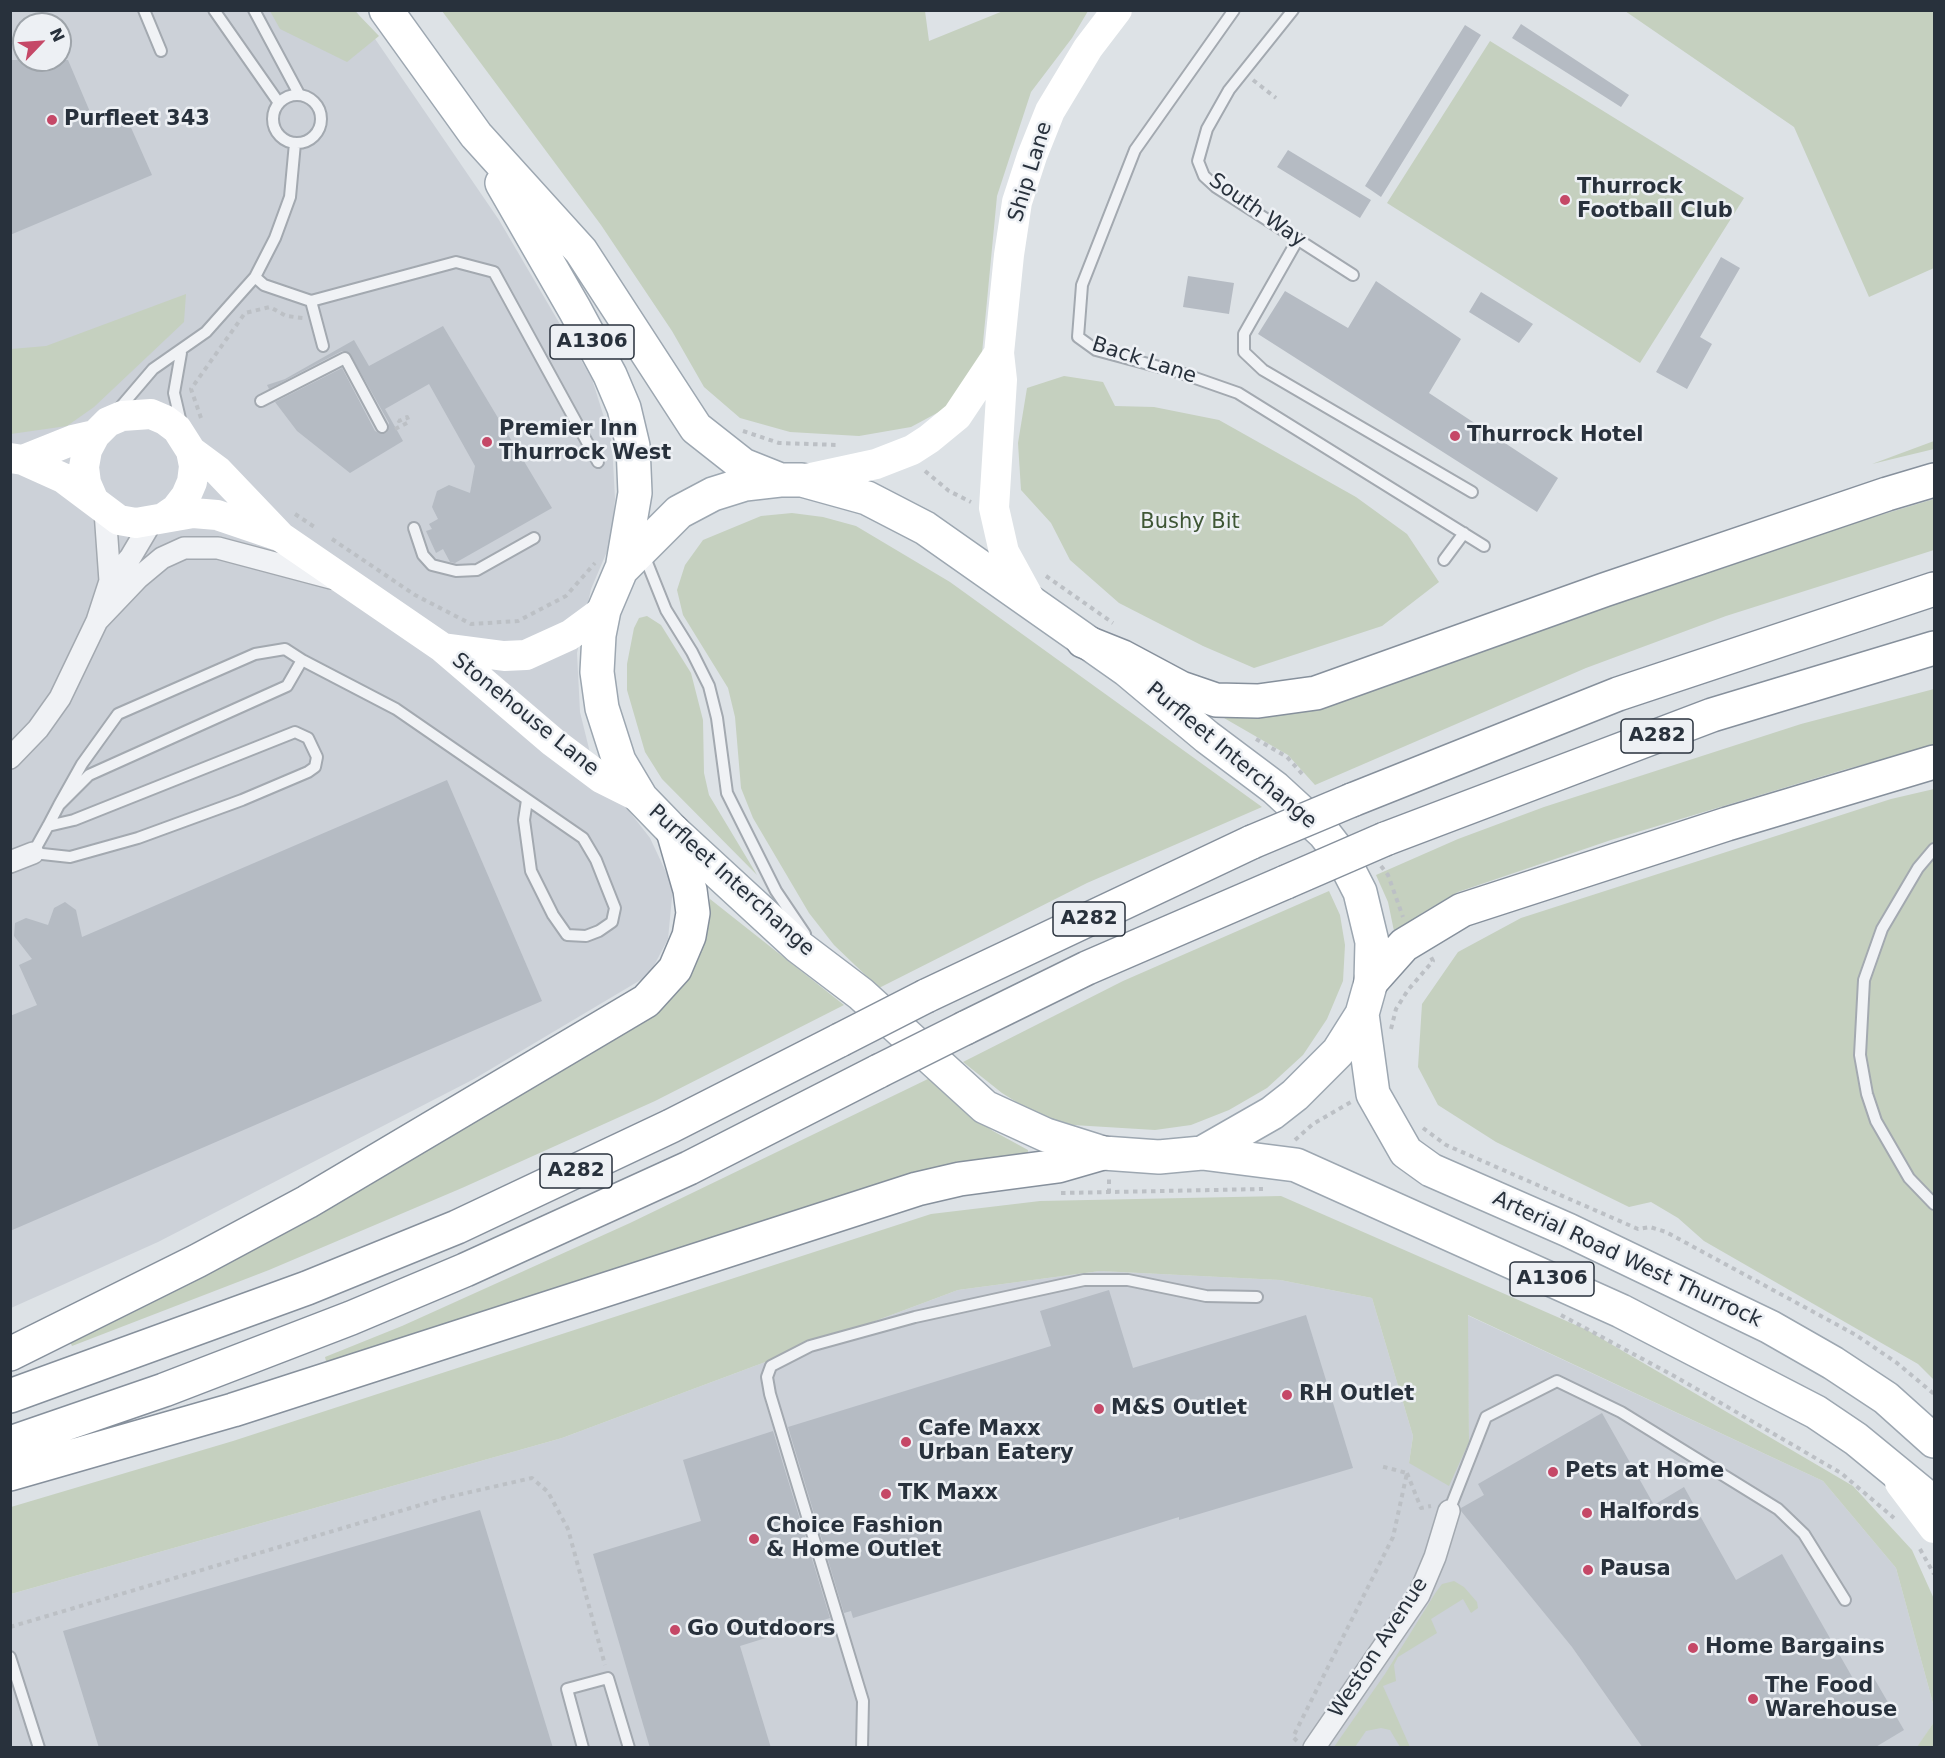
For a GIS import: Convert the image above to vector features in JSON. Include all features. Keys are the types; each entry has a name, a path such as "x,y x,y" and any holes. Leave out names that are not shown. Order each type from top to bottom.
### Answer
{"main road":[{"name":"A1306","path":"386,10 429,73 476,135 580,251 696,428 743,465 791,480"},
{"name":"A1306","path":"476,135 541,255 575,310 610,375 624,408 633,446 635,493 620,560"},
{"name":"Purfleet Interchange","path":"791,480 867,498 926,528 1127,670 1208,737 1275,788 1324,833 1341,855 1360,892 1372,942 1371,982 1362,1014 1338,1052 1295,1095 1272,1113 1202,1153 1159,1157 1102,1153 1046,1135 985,1107 827,966 799,947 640,798 619,761 602,708 597,659 604,610 620,560 679,512 713,494 745,484 791,480"},
{"path":"1083,641 1123,657 1181,688 1216,700 1258,701 1316,693 1604,590 1887,494 1935,480"},
{"name":"A282","path":"10,1396 307,1288 458,1227 671,1126 926,996 1252,842 1352,800 1618,694 1928,593"},
{"name":"A282","path":"10,1443 164,1390 351,1318 465,1270 689,1168 1087,968 1385,839 1712,715 1935,648"},
{"path":"1371,982 1404,945 1462,910 1727,824 1935,762"},
{"path":"10,1354 197,1262 307,1202 645,1001 675,969 689,936 693,913 687,871 673,831"},
{"name":"Arterial Road West Thurrock","path":"1362,1014 1372,1094 1406,1152 1431,1170 1568,1230 1770,1327 1833,1363 1886,1398 1935,1441"},
{"path":"10,1474 233,1410 917,1189 960,1179 1058,1166 1102,1153"},
{"name":"A1306","path":"1202,1153 1296,1165 1470,1241 1621,1311 1757,1379 1816,1412 1881,1459 1935,1503"}],"street":[{"name":"Ship Lane","path":"1033,605 1004,552 994,516 1002,380 999,353 1016,213 1032,156 1067,79 1117,10"},
{"name":"Ship Lane","path":"791,480 876,464 912,450 930,439 957,416 999,353"},
{"name":"Stonehouse Lane","path":"17,459 101,429 129,414 151,414 165,420 194,439 218,471 285,523 343,581 442,648 553,742 601,778 640,798"},
{"path":"101,429 87,450 84,467 86,483 99,505 110,581"},
{"path":"10,758 38,729 60,698 97,621 110,581 158,520 176,509 186,496 192,482 194,439"},
{"name":"Stonehouse Lane","path":"17,459 63,478 119,519 136,523 193,513 285,523"},
{"path":"97,621 138,578 162,558 184,548 218,549 343,581"},
{"name":"Stonehouse Lane","path":"442,648 504,656 526,655 570,635 604,610"},
{"path":"10,862 33,853"},
{"path":"1881,1459 1926,1538"},
{"name":"Weston Avenue","path":"1307,1745 1419,1595 1435,1557 1449,1511"}],"lane":[{"path":"144,10 161,51"},
{"path":"214,10 279,103"},
{"path":"254,10 299,94"},
{"name":"Back Lane","path":"1234,10 1135,150 1082,285 1078,338 1096,350 1178,372 1238,393 1485,546"},
{"name":"South Way","path":"1293,10 1229,90 1207,129 1198,161 1204,176 1216,187 1353,274"},
{"path":"299,94 314,100 322,121 316,135 303,143 281,138 276,132 273,117 279,103 292,95 299,94"},
{"path":"101,429 145,377 206,332 255,277 275,238 290,197 295,143"},
{"path":"1298,239 1244,334 1244,352 1263,370 1472,492"},
{"path":"255,277 264,285 311,301 456,262 494,272 598,462"},
{"path":"311,301 323,346"},
{"path":"180,353 174,403 194,439"},
{"path":"261,401 345,358 382,427"},
{"path":"414,528 423,555 432,565 443,570 477,570 534,538"},
{"path":"1444,560 1464,534"},
{"path":"620,560 666,610 692,652 709,686 717,718 727,793 776,891 827,966"},
{"path":"48,826 74,820 295,732 308,738 317,757 315,767 242,800 138,838 70,857 33,853 82,764 118,714 255,654 285,649 396,709 583,838 596,860 615,908 612,922 599,931 586,936 567,935 553,915 531,871 524,820 527,800"},
{"path":"59,805 89,775 288,686 302,660"},
{"path":"1935,849 1918,868 1882,929 1864,980 1860,1055 1867,1094 1876,1121 1909,1178 1935,1204"},
{"path":"862,1748 862,1701 770,1394 766,1377 771,1366 810,1346 915,1317 1084,1280 1128,1280 1206,1296 1257,1297"},
{"path":"1449,1511 1486,1417 1557,1381 1621,1412 1778,1509 1804,1534 1845,1600"},
{"path":"10,1657 39,1748"},
{"path":"583,1748 567,1689 608,1678 629,1748"}],"path":[{"path":"1244,72 1276,98"},
{"path":"194,439 191,389 245,313 270,307 297,319 316,318"},
{"path":"382,427 396,429 409,422 407,417 399,421"},
{"path":"737,429 779,443 846,445"},
{"path":"924,469 949,491 977,505"},
{"path":"285,523 319,530"},
{"path":"328,537 415,595 471,624 518,621 566,596 620,560"},
{"path":"1040,572 1117,626"},
{"path":"1389,1033 1396,1010 1408,990 1433,961 1430,956"},
{"path":"1289,1145 1313,1124 1352,1102"},
{"path":"1416,1122 1446,1145 1638,1230 1650,1227 1666,1232 1856,1335 1897,1362 1935,1394"},
{"path":"1109,1194 1271,1188"},
{"path":"1560,1314 1676,1377 1841,1473 1896,1521"},
{"path":"1380,1466 1407,1473"},
{"path":"1407,1473 1421,1508 1436,1505 1449,1511"},
{"path":"1307,1745 1293,1737 1393,1537 1407,1473"},
{"path":"10,1627 444,1498 532,1478 548,1492 568,1529 608,1678"},
{"path":"1926,1538 1935,1574"}],"shaded area":[{"path":"10,11 356,11 499,220 592,379 612,443 615,499 611,542 591,589 577,653 580,712 593,765 650,838 673,887 668,939 649,975 474,1079 158,1242 11,1308"},
{"path":"1100,1271 1280,1280 1372,1298 1413,1436 1409,1463 1469,1442 1467,1315 1823,1481 1896,1568 1934,1707 1934,1722 1917,1748 11,1748 11,1594 562,1438 958,1290"}],"green space":[{"path":"270,11 355,11 379,36 347,62 280,29"},
{"path":"442,11 925,11 929,41 1003,11 1088,11 1072,38 1031,92 997,196 982,353 952,405 911,427 859,436 790,432 740,418 704,387 672,331 601,225"},
{"path":"1625,11 1934,11 1934,268 1869,297 1794,127"},
{"name":"Thurrock Football Club","path":"1490,41 1744,198 1640,363 1387,203"},
{"path":"186,294 184,322 94,407 67,426 11,434 11,349 46,346"},
{"name":"Bushy Bit","path":"1064,376 1103,382 1115,406 1154,407 1219,420 1356,497 1407,534 1439,582 1382,626 1254,668 1203,646 1119,603 1070,560 1051,523 1021,490 1018,443 1027,388"},
{"path":"1934,441 1934,449 1872,464"},
{"path":"1934,499 1934,550 1726,616 1586,668 1315,785 1288,755 1224,718 1223,713 1385,680 1857,522"},
{"path":"792,513 823,517 856,526 950,582 1262,807 1087,883 879,988 834,945 809,913 753,818 741,788 735,717 728,688 683,615 677,590 685,565 703,540 761,516"},
{"path":"647,616 661,625 691,673 703,720 704,773 709,795 757,875 662,779 645,752 627,690 627,664 634,628 639,618"},
{"path":"1934,689 1934,746 1843,770 1611,840 1458,892 1422,913 1399,933 1394,931 1388,902 1376,875 1458,839 1544,807 1801,724"},
{"path":"1934,789 1934,1380 1918,1364 1704,1241 1678,1218 1651,1202 1629,1207 1496,1142 1438,1105 1418,1067 1422,1004 1458,952 1521,918 1891,799"},
{"path":"1329,891 1340,915 1345,945 1343,981 1327,1019 1303,1055 1267,1088 1229,1110 1191,1125 1155,1130 1073,1125 1034,1113 1002,1093 963,1062 1123,981"},
{"path":"710,899 844,1005 655,1101 462,1188 269,1270 72,1346 68,1337 652,1014 673,997 700,954"},
{"path":"930,1078 962,1109 993,1131 1028,1150 1028,1156 327,1365 325,1357 402,1326 630,1223"},
{"path":"1281,1196 1587,1330 1853,1486 1912,1550 1934,1599 1934,1707 1896,1568 1823,1481 1468,1315 1469,1442 1449,1486 1409,1463 1413,1436 1372,1298 1280,1280 1100,1271 958,1290 562,1438 11,1594 11,1507 233,1441 931,1214 1040,1201"},
{"path":"1454,1581 1464,1587 1477,1602 1478,1608 1471,1613 1463,1599 1431,1619 1437,1633 1398,1657 1394,1665 1396,1681 1383,1686 1410,1747 1400,1747 1390,1730 1381,1728 1366,1731 1355,1747 1334,1747 1385,1674 1436,1592 1442,1584"},
{"path":"1934,1722 1934,1747 1917,1747"}],"building":[{"path":"1521,24 1629,95 1621,107 1512,38"},
{"path":"1465,25 1481,35 1381,197 1365,186"},
{"name":"Purfleet 343","path":"10,60 12,60 12,72 72,72 72,69 96,126 125,114 152,175 10,235"},
{"path":"1288,150 1371,200 1360,218 1277,167"},
{"path":"1721,257 1740,268 1700,337 1712,344 1687,389 1656,372"},
{"path":"1188,276 1234,283 1229,314 1183,307"},
{"name":"Thurrock Hotel","path":"1376,281 1461,339 1429,393 1558,478 1537,512 1258,334 1285,291 1348,328"},
{"path":"1481,292 1533,324 1519,343 1469,312"},
{"name":"Premier Inn Thurrock West","path":"443,326 552,508 455,563 450,562 443,549 436,553 426,531 432,529 429,524 438,519 432,507 437,491 449,485 470,493 475,466 429,384 385,409 403,441 350,473 297,431 275,402 342,368 375,431 381,434 386,433 389,423 349,352 342,351 269,389 267,385 285,379 354,340 369,366"},
{"path":"447,780 542,1001 10,1231 10,1016 37,1005 19,965 32,959 14,936 15,923 26,918 48,925 54,908 65,902 76,910 82,937"},
{"path":"1109,1290 1133,1368 1306,1315 1353,1468 1179,1520 1179,1517 853,1618 851,1611 844,1613 788,1427 1051,1346 1040,1311"},
{"path":"1602,1413 1654,1505 1684,1487 1736,1580 1782,1554 1855,1682 1871,1673 1904,1730 1874,1748 1643,1748 1572,1647 1461,1511 1461,1508 1484,1495 1478,1484"},
{"path":"773,1431 830,1618 740,1646 771,1748 650,1748 593,1554 701,1521 683,1460"},
{"path":"480,1510 553,1748 99,1748 63,1631"}],"place":[{"name":"Purfleet 343","path":"52,120"},
{"name":"Thurrock Football Club","path":"1565,200"},
{"name":"Thurrock Hotel","path":"1455,436"},
{"name":"Premier Inn Thurrock West","path":"487,442"},
{"name":"RH Outlet","path":"1287,1395"},
{"name":"M&S Outlet","path":"1099,1409"},
{"name":"Cafe Maxx Urban Eatery","path":"906,1442"},
{"name":"Pets at Home","path":"1553,1472"},
{"name":"TK Maxx","path":"886,1494"},
{"name":"Halfords","path":"1587,1513"},
{"name":"Choice Fashion & Home Outlet","path":"754,1539"},
{"name":"Pausa","path":"1588,1570"},
{"name":"Go Outdoors","path":"675,1630"},
{"name":"Home Bargains","path":"1693,1648"},
{"name":"The Food Warehouse","path":"1753,1699"}]}
